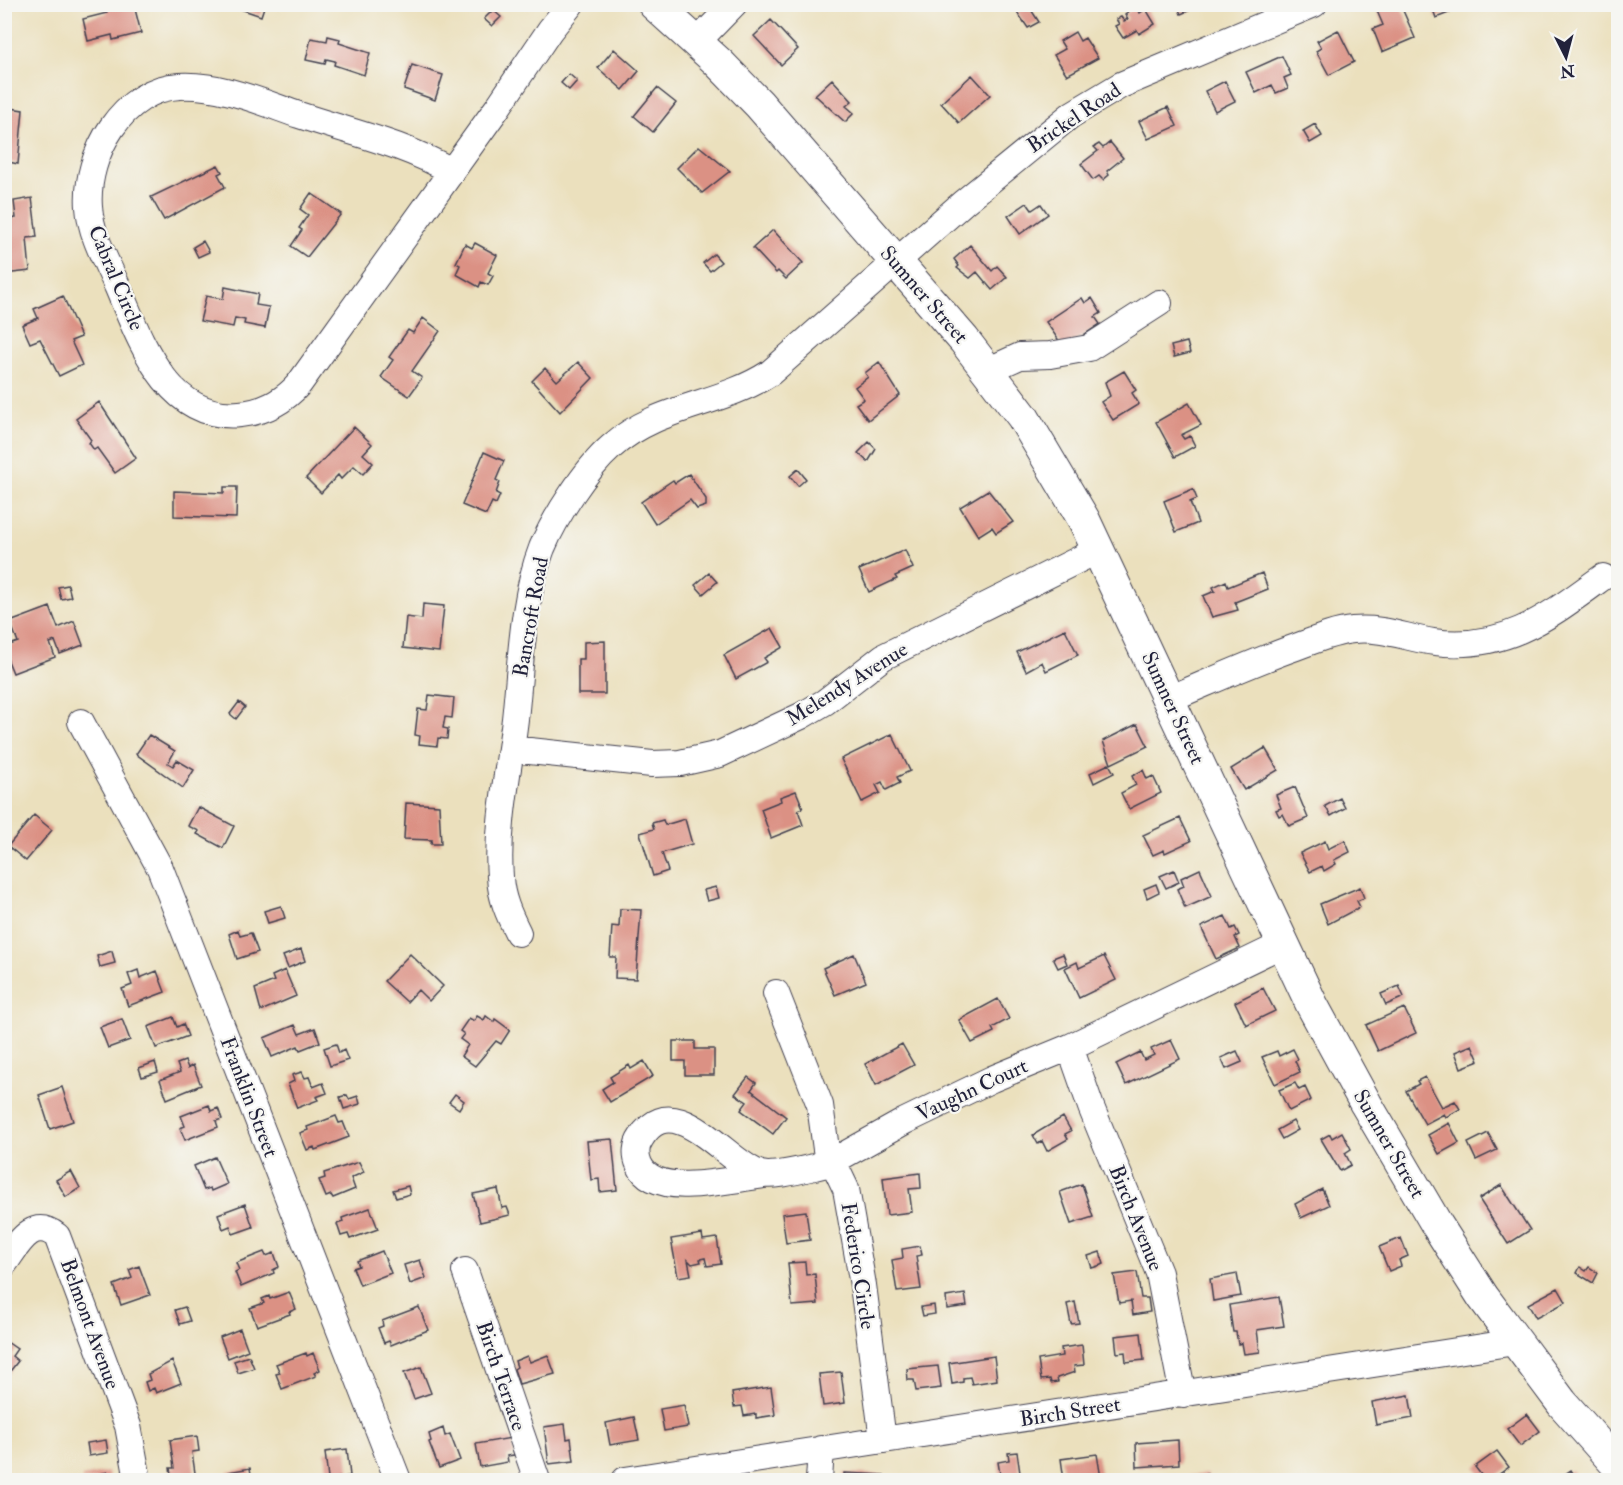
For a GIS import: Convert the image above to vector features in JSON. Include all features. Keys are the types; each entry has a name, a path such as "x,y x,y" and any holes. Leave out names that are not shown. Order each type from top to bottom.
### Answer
{"main road":[{"name":"Sumner Street","path":"654,4 698,42 759,104 989,370 1045,451 1098,550 1283,944 1337,1052 1457,1259 1515,1342 1562,1403 1618,1466"}],"street":[{"name":"Cabral Circle","path":"452,171 418,155 219,90 167,87 141,98 118,120 96,159 90,186 89,206 94,233 127,310 168,386 185,400 205,410 242,414 270,406 299,384 452,171 550,30 571,4"},
{"path":"698,42 734,4"},
{"name":"Brickel Road","path":"895,261 1025,151 1100,96 1314,4"},
{"name":"Bancroft Road","path":"518,933 506,908 499,870 501,835 535,571 552,528 608,449 643,424 669,412 737,391 770,373 895,261"},
{"path":"989,370 1020,356 1050,355 1089,348 1159,303"},
{"name":"Melendy Avenue","path":"511,749 652,764 693,761 720,754 801,716 893,652 1098,550"},
{"path":"1169,699 1269,657 1331,634 1353,630 1386,630 1432,642 1461,643 1501,639 1551,614 1604,577"},
{"name":"Franklin Street","path":"81,722 160,868 398,1480"},
{"name":"Vaughn Court","path":"828,1164 905,1120 992,1079 1070,1047 1283,944"},
{"path":"763,1175 828,1164 820,1105 776,993"},
{"name":"Birch Avenue","path":"1070,1047 1091,1107 1159,1273 1183,1395"},
{"name":"Federico Circle","path":"828,1164 836,1168 842,1176 846,1189 863,1285 883,1440"},
{"name":"Belmont Avenue","path":"4,1264 26,1233 40,1228 49,1230 57,1236 128,1426 138,1480"},
{"name":"Birch Terrace","path":"465,1271 537,1480"},
{"name":"Birch Street","path":"625,1480 766,1469 821,1449 1515,1342"},
{"path":"819,1480 821,1449"}],"building":[{"path":"116,4 134,5 141,33 113,40 112,35 88,41 83,19 107,13 106,9"},
{"path":"226,4 265,4 261,16"},
{"path":"1431,4 1460,5 1450,9 1451,12 1436,18"},
{"path":"1028,5 1039,22 1028,28 1017,12"},
{"path":"1177,5 1202,5 1181,14"},
{"path":"1392,5 1394,9 1401,6 1415,38 1382,52 1373,29 1383,25 1377,11"},
{"path":"1136,6 1140,13 1146,9 1155,24 1139,34 1137,30 1123,38 1115,26 1119,24 1116,19 1121,17 1124,21 1128,19 1125,14"},
{"path":"493,10 501,17 492,26 484,19"},
{"path":"771,20 798,49 781,65 754,36"},
{"path":"1338,30 1354,62 1329,75 1316,51 1321,48 1317,41"},
{"path":"1075,32 1080,41 1085,38 1098,58 1067,75 1054,55 1065,49 1060,41"},
{"path":"328,36 340,39 339,43 370,53 364,75 334,65 335,61 326,59 325,64 306,60 311,38 327,41"},
{"path":"614,49 639,71 623,90 598,68"},
{"path":"1282,56 1291,75 1284,78 1288,88 1276,93 1272,85 1256,93 1246,72"},
{"path":"412,65 443,75 435,100 404,89"},
{"path":"569,74 577,81 569,90 561,83"},
{"path":"972,75 990,95 959,123 941,103"},
{"path":"832,79 852,101 846,106 854,113 845,122 815,95"},
{"path":"1225,81 1235,101 1215,111 1205,91"},
{"path":"657,88 676,103 653,132 634,116"},
{"path":"4,107 23,110 18,164 4,161"},
{"path":"1168,107 1177,126 1148,139 1139,121"},
{"path":"1315,124 1322,136 1310,143 1303,131"},
{"path":"1110,142 1123,158 1107,171 1109,175 1103,180 1099,176 1093,180 1081,164 1098,151 1094,147 1099,144 1103,148"},
{"path":"699,146 730,171 702,193 677,168"},
{"path":"218,165 222,172 218,174 225,187 164,220 151,197"},
{"path":"311,193 341,214 307,257 291,246 302,230 299,228 308,215 300,209"},
{"path":"32,198 37,237 27,238 30,271 4,274 4,219 16,218 14,201"},
{"path":"1027,203 1032,210 1041,204 1048,214 1020,234 1008,216"},
{"path":"773,230 803,263 786,279 778,271 776,273 753,248"},
{"path":"203,241 209,252 198,257 193,247"},
{"path":"475,243 497,255 488,273 493,276 488,285 481,282 479,287 456,274 460,265 456,263 465,244 472,248"},
{"path":"970,245 992,271 997,266 1007,277 992,290 977,272 970,278 957,268 959,266 954,259"},
{"path":"714,254 721,262 710,271 703,263"},
{"path":"225,287 258,294 256,305 269,307 265,328 244,324 245,320 235,318 233,327 200,321 206,296 223,299"},
{"path":"63,296 81,337 71,341 82,365 59,376 40,339 30,343 22,325 38,318 34,309"},
{"path":"1082,298 1085,303 1092,298 1101,313 1095,317 1100,324 1064,348 1046,322"},
{"path":"423,318 440,331 412,371 422,378 409,396 381,377 393,360 389,357 408,330 413,333"},
{"path":"1187,342 1190,353 1174,357 1171,346"},
{"path":"578,362 593,378 560,412 532,381 545,368 557,381"},
{"path":"879,362 900,395 868,420 856,404 864,399 855,387 868,377 865,373"},
{"path":"1124,371 1136,390 1132,393 1139,404 1113,420 1101,402 1110,396 1105,382"},
{"path":"99,402 136,458 115,473 97,448 94,450 89,443 91,440 76,419"},
{"path":"1189,403 1201,425 1181,435 1184,439 1190,436 1195,446 1175,457 1156,422"},
{"path":"354,427 372,444 363,454 373,463 363,474 354,466 341,479 338,475 321,493 306,478"},
{"path":"869,442 876,449 868,462 858,453"},
{"path":"484,452 504,461 496,480 500,482 496,493 500,495 496,504 492,502 486,515 462,505"},
{"path":"798,469 806,479 798,486 790,476"},
{"path":"689,474 706,499 706,506 697,509 690,500 655,524 641,502 673,480 675,483"},
{"path":"224,487 237,487 236,518 174,516 174,491 224,493"},
{"path":"1193,489 1197,499 1190,502 1198,523 1176,532 1164,501"},
{"path":"988,490 1013,522 996,533 992,527 978,536 960,507"},
{"path":"905,550 913,568 895,576 897,579 869,592 859,570"},
{"path":"709,573 717,582 703,594 695,585"},
{"path":"1262,573 1268,589 1235,602 1238,610 1212,617 1203,596 1215,591 1213,587 1226,581 1228,587"},
{"path":"68,585 71,597 61,599 58,587"},
{"path":"423,604 444,606 439,652 403,648 406,617 422,619"},
{"path":"50,607 58,628 74,621 83,645 60,654 55,641 50,643 55,657 13,673 4,651 4,647 18,642 10,622"},
{"path":"772,628 783,647 764,658 767,662 736,679 724,655"},
{"path":"1065,629 1078,655 1046,671 1042,662 1026,671 1017,652"},
{"path":"605,641 605,694 578,694 578,659 584,659 584,642"},
{"path":"429,695 454,698 452,718 445,717 443,728 448,729 447,739 438,738 437,746 419,744 420,736 415,735 418,709 427,710"},
{"path":"239,702 245,707 236,719 230,714"},
{"path":"1137,724 1148,746 1111,764 1103,741"},
{"path":"892,734 910,771 897,777 900,783 886,790 882,782 876,785 880,793 862,802 841,759"},
{"path":"149,735 175,751 168,763 173,766 177,760 194,770 183,788 136,754"},
{"path":"1265,748 1278,770 1244,790 1231,769"},
{"path":"1109,764 1114,773 1094,783 1090,773"},
{"path":"1143,770 1147,779 1153,776 1161,793 1129,809 1121,793 1136,785 1132,776"},
{"path":"1295,787 1308,818 1289,826 1283,814 1279,816 1276,810 1281,808 1276,795"},
{"path":"796,791 803,808 798,810 803,825 771,838 761,809 781,801 780,797"},
{"path":"1340,798 1345,808 1331,816 1325,806"},
{"path":"406,803 439,805 441,844 431,844 432,840 404,839"},
{"path":"198,807 234,826 223,848 197,834 199,831 188,826"},
{"path":"34,815 52,830 26,861 8,846"},
{"path":"1180,818 1191,841 1165,853 1164,850 1153,855 1143,835"},
{"path":"685,819 692,844 662,853 668,871 653,876 640,833 654,829 652,823 663,820 665,825"},
{"path":"1345,840 1350,852 1334,860 1336,864 1324,871 1322,866 1310,872 1300,853 1325,841 1328,849"},
{"path":"1200,869 1212,896 1185,908 1177,889 1184,886 1181,878"},
{"path":"1174,870 1179,882 1166,888 1160,876"},
{"path":"1156,884 1159,892 1147,898 1144,889"},
{"path":"716,887 719,898 707,901 704,890"},
{"path":"1360,887 1364,898 1357,901 1360,907 1328,924 1320,904"},
{"path":"281,906 285,918 268,923 264,911"},
{"path":"620,909 641,910 636,979 615,978 616,957 610,957 612,926 619,927"},
{"path":"1225,916 1231,929 1235,927 1239,935 1235,937 1240,948 1216,959 1201,927"},
{"path":"238,930 240,936 251,933 258,952 237,959 229,934"},
{"path":"301,949 305,961 288,968 283,956"},
{"path":"112,951 115,963 100,967 97,956"},
{"path":"410,954 443,986 429,1001 418,990 407,1002 384,981"},
{"path":"854,954 866,982 835,995 823,968"},
{"path":"1063,954 1067,964 1058,968 1053,958"},
{"path":"1104,956 1116,980 1079,998 1065,968 1077,962 1079,968"},
{"path":"138,970 140,978 157,971 165,992 128,1006 122,989 132,985 128,974"},
{"path":"285,970 296,996 261,1011 255,989 274,981 272,976"},
{"path":"1399,986 1404,997 1386,1005 1381,994"},
{"path":"1263,988 1275,1011 1246,1025 1235,1002"},
{"path":"998,999 1009,1019 992,1028 994,1032 972,1043 959,1020"},
{"path":"1404,1008 1416,1033 1378,1051 1366,1025"},
{"path":"477,1016 484,1020 486,1016 494,1022 495,1019 510,1030 501,1044 496,1041 475,1066 461,1056 468,1045 460,1039 464,1034 460,1031 469,1018 474,1021"},
{"path":"173,1017 177,1027 183,1024 188,1036 156,1048 148,1027"},
{"path":"122,1019 130,1040 108,1048 100,1027"},
{"path":"295,1025 299,1034 315,1028 320,1042 300,1050 298,1046 272,1057 264,1038"},
{"path":"1171,1040 1180,1059 1126,1085 1116,1064 1140,1052 1144,1060 1154,1055 1151,1049"},
{"path":"673,1041 695,1041 695,1049 714,1049 714,1075 685,1075 685,1061 673,1061"},
{"path":"336,1044 339,1053 344,1050 348,1060 330,1066 324,1048"},
{"path":"902,1044 914,1065 876,1085 865,1064"},
{"path":"1472,1045 1479,1061 1461,1068 1455,1052"},
{"path":"1293,1049 1298,1059 1295,1061 1300,1072 1275,1084 1262,1057 1277,1051 1279,1056"},
{"path":"1237,1051 1242,1062 1226,1069 1221,1058"},
{"path":"185,1061 188,1068 193,1065 201,1085 167,1099 160,1080 180,1072 177,1064"},
{"path":"644,1061 653,1076 610,1102 602,1089 613,1082 610,1077 629,1065 631,1069"},
{"path":"155,1062 158,1072 142,1077 139,1068"},
{"path":"302,1072 305,1078 309,1077 313,1087 323,1083 327,1093 316,1097 318,1100 297,1108 288,1084 294,1081 292,1075"},
{"path":"748,1077 756,1083 751,1090 786,1117 773,1134 741,1110 747,1102 735,1094"},
{"path":"1425,1077 1442,1107 1455,1101 1460,1109 1446,1117 1444,1114 1425,1124 1406,1091 1419,1084 1417,1081"},
{"path":"1295,1083 1299,1090 1305,1087 1311,1100 1289,1111 1279,1090"},
{"path":"62,1087 73,1121 50,1129 39,1095"},
{"path":"455,1094 464,1101 459,1109 449,1102"},
{"path":"347,1095 349,1099 358,1096 360,1104 344,1109 340,1097"},
{"path":"209,1105 211,1111 218,1108 222,1119 216,1121 218,1127 185,1140 180,1128 185,1126 181,1116"},
{"path":"336,1116 339,1123 343,1122 349,1137 315,1150 314,1147 307,1150 300,1133 308,1130 307,1127"},
{"path":"1063,1117 1071,1131 1065,1134 1068,1139 1047,1151 1042,1141 1038,1144 1033,1135"},
{"path":"1293,1121 1298,1130 1282,1139 1277,1130"},
{"path":"1449,1123 1459,1143 1439,1154 1428,1135"},
{"path":"1342,1132 1351,1149 1345,1153 1351,1165 1340,1171 1321,1139 1330,1134 1332,1138"},
{"path":"1488,1133 1497,1150 1476,1160 1468,1143"},
{"path":"612,1139 617,1190 600,1192 599,1179 591,1180 587,1141"},
{"path":"215,1157 227,1184 211,1191 210,1188 204,1190 194,1166"},
{"path":"359,1162 364,1172 351,1178 355,1189 333,1198 331,1195 326,1197 319,1180 325,1178 324,1173"},
{"path":"71,1171 80,1188 66,1197 56,1180"},
{"path":"920,1173 921,1188 909,1189 912,1212 887,1215 883,1178"},
{"path":"1082,1184 1093,1217 1071,1224 1060,1192"},
{"path":"1501,1185 1530,1230 1508,1244 1479,1199"},
{"path":"408,1186 410,1194 396,1198 393,1190"},
{"path":"498,1189 502,1208 507,1207 510,1215 480,1222 473,1194"},
{"path":"1322,1189 1329,1205 1301,1218 1295,1204"},
{"path":"245,1204 253,1227 233,1234 230,1226 223,1229 218,1214"},
{"path":"370,1208 378,1229 350,1239 348,1234 341,1236 337,1224 343,1222 342,1218"},
{"path":"806,1211 810,1240 786,1243 782,1214"},
{"path":"702,1234 703,1240 717,1238 721,1264 707,1266 705,1258 700,1259 701,1262 692,1264 688,1260 691,1275 678,1277 671,1239"},
{"path":"1401,1238 1408,1256 1399,1260 1401,1266 1389,1271 1379,1247"},
{"path":"920,1246 922,1255 916,1256 921,1289 897,1292 892,1260 903,1258 902,1249"},
{"path":"382,1251 391,1273 360,1285 353,1268 359,1266 357,1261"},
{"path":"264,1252 266,1256 274,1253 279,1267 273,1270 274,1273 241,1287 235,1272 239,1270 236,1263"},
{"path":"1100,1252 1104,1264 1092,1268 1088,1256"},
{"path":"420,1260 426,1278 410,1284 404,1265"},
{"path":"805,1262 806,1275 815,1274 818,1304 792,1306 788,1263"},
{"path":"139,1266 150,1295 121,1305 114,1285 132,1278 129,1270"},
{"path":"1580,1267 1586,1271 1589,1267 1598,1273 1593,1283 1577,1273"},
{"path":"1137,1272 1141,1298 1148,1298 1150,1312 1133,1315 1131,1301 1119,1303 1114,1275"},
{"path":"1237,1274 1241,1296 1213,1301 1210,1279"},
{"path":"1558,1288 1566,1302 1536,1318 1528,1304"},
{"path":"289,1292 296,1309 289,1312 290,1314 257,1326 250,1308 264,1303 262,1299 269,1296 270,1299"},
{"path":"965,1294 967,1306 947,1309 946,1297"},
{"path":"1279,1297 1284,1326 1257,1330 1260,1352 1244,1354 1242,1343 1238,1344 1236,1332 1233,1332 1229,1305"},
{"path":"1075,1302 1079,1323 1071,1324 1067,1304"},
{"path":"934,1305 935,1314 923,1316 921,1307"},
{"path":"185,1307 190,1321 180,1324 175,1310"},
{"path":"419,1307 428,1330 391,1345 389,1341 384,1343 378,1328 383,1326 382,1321"},
{"path":"240,1329 248,1350 228,1358 220,1337"},
{"path":"1141,1333 1144,1360 1126,1362 1125,1352 1117,1353 1115,1336"},
{"path":"4,1340 17,1349 12,1356 18,1361 8,1374 4,1371"},
{"path":"1082,1345 1084,1365 1074,1366 1075,1372 1057,1378 1058,1382 1051,1383 1050,1379 1041,1380 1038,1360 1062,1356 1061,1348"},
{"path":"306,1353 307,1356 313,1353 320,1370 314,1373 316,1376 282,1389 276,1374 280,1373 276,1364"},
{"path":"548,1355 555,1374 519,1384 514,1369 517,1367 515,1361 527,1356 530,1362"},
{"path":"249,1356 254,1368 238,1373 234,1361"},
{"path":"994,1356 997,1380 972,1384 970,1377 963,1378 963,1382 952,1384 949,1363"},
{"path":"172,1361 181,1383 156,1393 154,1388 148,1391 145,1382 150,1380 148,1374"},
{"path":"938,1366 941,1388 916,1391 914,1380 908,1380 907,1369"},
{"path":"421,1367 431,1393 414,1399 404,1373"},
{"path":"841,1372 845,1403 823,1406 819,1374"},
{"path":"771,1387 775,1415 756,1418 756,1414 744,1416 742,1406 734,1407 732,1393"},
{"path":"1409,1395 1413,1418 1376,1425 1372,1402"},
{"path":"684,1405 688,1427 664,1431 660,1409"},
{"path":"1527,1414 1540,1431 1520,1446 1507,1429"},
{"path":"634,1417 639,1440 610,1445 606,1423"},
{"path":"565,1424 567,1439 571,1438 574,1461 549,1464 544,1427"},
{"path":"443,1428 445,1436 450,1434 460,1460 439,1468 429,1442 431,1441 429,1434"},
{"path":"197,1436 199,1451 192,1452 196,1480 165,1480 164,1476 171,1475 170,1468 174,1468 170,1440"},
{"path":"511,1438 514,1455 507,1456 508,1462 480,1467 476,1444"},
{"path":"106,1440 108,1453 89,1456 87,1443"},
{"path":"1178,1440 1179,1464 1137,1467 1136,1443"},
{"path":"347,1449 350,1476 328,1479 325,1452"},
{"path":"1497,1451 1509,1467 1491,1480 1485,1480 1475,1467"},
{"path":"1017,1452 1021,1480 1001,1480 998,1462 1009,1460 1008,1453"},
{"path":"1097,1454 1101,1478 1064,1480 1061,1459"},
{"path":"250,1468 252,1480 230,1480 228,1472"},
{"path":"1571,1470 1577,1480 1556,1480"},
{"path":"108,1472 110,1480 82,1480 82,1477"},
{"path":"844,1473 884,1475 884,1480 844,1480"},
{"path":"1207,1474 1208,1480 1189,1480 1188,1476"}]}
